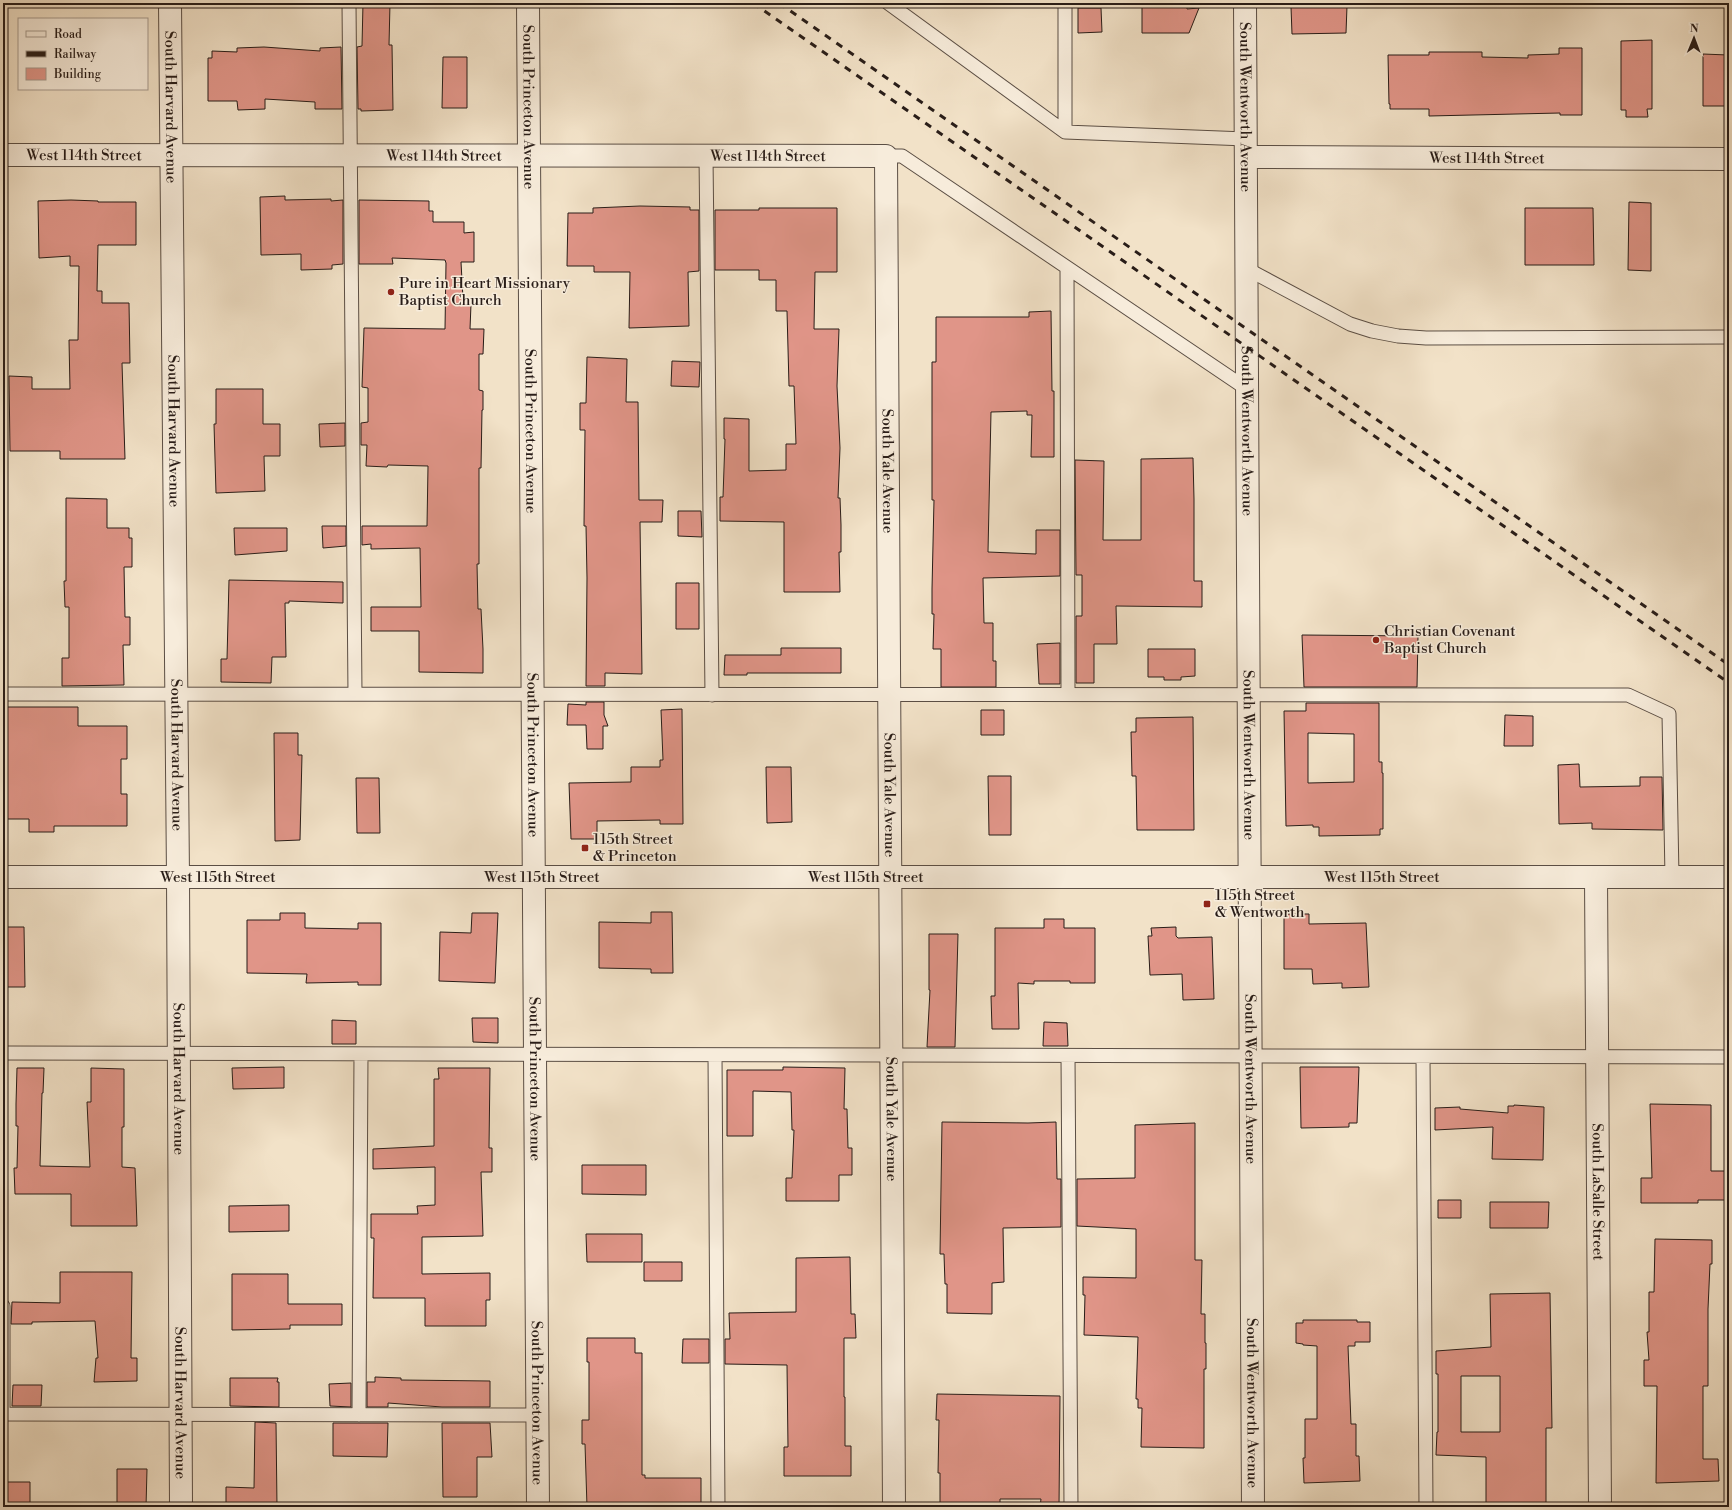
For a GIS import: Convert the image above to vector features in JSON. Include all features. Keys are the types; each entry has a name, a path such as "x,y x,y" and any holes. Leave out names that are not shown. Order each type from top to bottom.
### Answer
{"street":[{"name":"South Harvard Avenue","path":"170,3 178,877 181,1507"},
{"name":"South Princeton Avenue","path":"528,3 538,1507"},
{"name":"South Wentworth Avenue","path":"1244,3 1250,695 1253,1507"},
{"name":"West 114th Street","path":"1246,148 1729,159"},
{"name":"West 114th Street","path":"3,155 886,156"},
{"name":"South Yale Avenue","path":"886,156 894,1507"},
{"name":"West 115th Street","path":"3,877 1729,877"},
{"name":"South LaSalle Street","path":"1596,877 1600,1507"}],"lane":[{"path":"349,3 355,694"},
{"path":"888,3 1065,132 1246,148"},
{"path":"1065,3 1065,132"},
{"path":"706,156 712,695"},
{"path":"886,156 902,156 1247,389"},
{"path":"1067,268 1068,694"},
{"path":"1246,269 1350,324 1372,331 1398,336 1426,338 1729,337"},
{"path":"3,694 1628,695 1669,714 1672,877"},
{"path":"3,1053 1729,1057"},
{"path":"359,1415 361,1054"},
{"path":"715,1055 718,1507"},
{"path":"1068,1056 1071,1507"},
{"path":"1424,1057 1426,1507"},
{"path":"3,1306 3,1414 537,1415"}],"building":[{"path":"363,3 390,3 389,45 392,45 393,110 361,111 361,109 358,109 357,47 362,46"},
{"path":"1142,6 1187,6 1187,9 1199,8 1189,33 1142,33"},
{"path":"1347,6 1346,33 1292,34 1291,7"},
{"path":"1078,8 1101,8 1102,32 1078,33"},
{"path":"1652,40 1652,109 1647,109 1648,117 1626,117 1626,110 1621,110 1621,41"},
{"path":"264,47 320,51 320,48 341,47 342,109 315,109 315,102 265,99 265,109 238,110 237,101 208,101 208,58 212,58 212,51 237,52 237,48"},
{"path":"1559,48 1582,48 1582,115 1560,115 1560,113 1429,116 1429,109 1390,109 1388,55 1429,55 1429,52 1482,52 1482,57 1528,58 1528,55 1559,54"},
{"path":"1703,54 1728,55 1727,106 1703,106"},
{"path":"443,57 467,57 467,108 442,108"},
{"path":"285,196 285,200 343,200 343,264 332,265 332,269 301,270 301,254 261,255 260,197"},
{"path":"71,200 136,202 136,245 98,245 97,291 102,291 102,303 129,303 130,363 122,363 125,459 60,459 60,451 10,451 9,376 32,377 32,389 70,389 69,340 78,340 79,266 70,266 70,256 39,258 38,201"},
{"path":"359,200 429,201 429,211 433,211 433,222 464,222 464,233 474,232 474,262 461,262 463,299 468,299 468,304 471,304 470,329 484,329 483,354 479,354 479,390 483,391 483,410 481,468 479,468 479,564 477,564 478,609 481,609 483,673 419,672 419,631 371,631 371,607 421,607 420,548 371,549 371,544 362,545 362,526 427,526 428,466 366,466 367,445 361,445 361,423 368,422 368,388 362,387 364,328 445,329 446,263 445,260 392,258 393,264 359,264"},
{"path":"1629,202 1651,203 1651,271 1628,270"},
{"path":"640,206 690,207 690,210 699,210 699,271 688,272 689,326 629,328 630,272 594,272 594,266 567,266 568,213 593,213 593,208"},
{"path":"759,208 837,208 837,272 815,272 814,329 839,329 837,386 840,448 838,498 840,498 841,525 841,552 839,552 840,592 784,592 784,522 720,521 720,497 723,497 725,439 724,418 749,419 749,471 786,470 786,444 796,444 794,386 789,386 787,311 776,311 776,280 759,280 759,270 715,270 715,210 759,210"},
{"path":"1525,208 1593,208 1594,265 1525,265"},
{"path":"1051,311 1052,391 1054,391 1054,457 1031,457 1032,415 1027,415 1027,411 991,412 988,552 1036,554 1036,530 1060,530 1060,576 983,578 984,623 993,623 993,661 996,661 996,687 941,687 941,649 933,649 934,614 932,614 934,500 932,500 932,362 936,362 936,317 1029,317 1029,312"},
{"path":"587,357 627,359 626,402 638,402 639,500 663,500 662,522 640,522 642,674 605,673 605,686 586,686 587,578 586,526 584,526 585,430 580,430 580,403 586,403"},
{"path":"672,361 700,362 699,387 671,386"},
{"path":"216,389 263,389 263,424 280,424 280,456 264,456 265,491 216,493 214,424 216,424"},
{"path":"345,423 345,446 320,447 319,424"},
{"path":"1193,458 1194,581 1202,581 1202,607 1116,606 1117,644 1094,644 1094,683 1076,683 1076,616 1082,616 1082,575 1076,575 1075,460 1104,461 1103,540 1141,540 1141,459"},
{"path":"66,498 107,499 107,528 129,528 129,538 132,538 132,567 124,567 125,617 130,617 130,645 123,645 124,685 62,686 62,658 69,658 69,607 65,607 64,581 66,581"},
{"path":"678,511 701,511 702,537 678,536"},
{"path":"322,526 346,526 346,546 323,548"},
{"path":"234,528 287,528 287,551 235,555"},
{"path":"229,580 343,582 343,603 289,601 289,603 285,603 286,657 272,657 271,683 221,682 221,659 227,659"},
{"path":"676,583 699,583 699,629 676,629"},
{"path":"1302,635 1418,636 1417,687 1304,687"},
{"path":"1060,643 1060,684 1039,684 1037,644"},
{"path":"781,648 841,648 841,673 747,673 747,675 724,675 725,655 781,655"},
{"path":"1148,649 1195,649 1195,676 1181,677 1181,680 1164,680 1164,677 1148,677"},
{"path":"586,702 604,702 604,715 608,726 603,726 603,749 587,749 586,725 567,725 568,704 586,705"},
{"path":"1306,703 1379,703 1379,762 1382,762 1383,773 1383,829 1380,829 1380,835 1319,836 1319,827 1313,827 1313,825 1286,826 1284,711 1306,711","holes":["1308,733 1354,734 1354,782 1308,783"]},
{"path":"3,707 78,707 78,726 127,726 127,759 121,759 121,794 127,794 127,826 54,826 54,832 29,832 29,819 3,819"},
{"path":"682,709 683,824 660,824 660,820 597,821 597,839 571,839 569,783 631,782 631,767 660,767 660,760 663,760 661,710"},
{"path":"981,710 1004,710 1004,735 981,735"},
{"path":"1505,715 1533,716 1533,746 1504,746"},
{"path":"1193,717 1194,830 1137,830 1136,776 1132,776 1131,732 1136,732 1136,718"},
{"path":"274,733 298,733 298,755 302,755 300,840 275,841"},
{"path":"1579,764 1580,787 1640,786 1640,777 1662,777 1663,830 1592,829 1592,823 1559,824 1558,765"},
{"path":"766,767 791,767 792,822 767,823"},
{"path":"988,776 1011,776 1011,835 989,835"},
{"path":"356,778 379,778 380,833 357,833"},
{"path":"651,912 672,912 673,973 651,973 651,969 599,968 599,922 651,923"},
{"path":"280,913 305,913 305,928 358,929 358,923 381,923 381,985 358,985 358,982 306,983 307,974 247,973 247,920 280,920"},
{"path":"472,913 498,913 495,983 439,981 440,932 471,933"},
{"path":"1284,914 1309,914 1309,924 1366,923 1369,987 1342,988 1342,983 1313,984 1312,969 1284,969"},
{"path":"1044,919 1064,919 1064,928 1095,928 1095,983 1034,981 1034,984 1018,983 1019,1029 992,1029 991,996 995,996 995,928 1044,928"},
{"path":"3,927 24,927 25,987 3,987"},
{"path":"1176,927 1176,936 1178,938 1212,937 1214,999 1183,1000 1182,974 1150,975 1148,936 1152,936 1151,928"},
{"path":"929,934 958,934 955,1047 927,1047 930,990"},
{"path":"472,1018 498,1018 498,1043 473,1042"},
{"path":"332,1020 356,1021 356,1044 332,1044"},
{"path":"1044,1022 1067,1023 1068,1046 1043,1046"},
{"path":"284,1067 284,1088 233,1089 232,1068"},
{"path":"783,1067 845,1068 844,1109 847,1109 848,1148 852,1148 852,1175 839,1175 839,1201 786,1201 786,1178 792,1178 794,1130 792,1130 791,1092 753,1091 753,1136 727,1136 727,1070 783,1070"},
{"path":"1300,1067 1359,1067 1357,1123 1349,1123 1349,1127 1301,1128"},
{"path":"17,1068 44,1068 40,1166 90,1167 87,1102 91,1102 91,1068 124,1069 122,1167 135,1168 137,1226 71,1226 71,1194 15,1194 14,1168 17,1168 18,1126 16,1126"},
{"path":"438,1068 490,1068 489,1148 492,1148 492,1172 481,1172 483,1236 422,1237 422,1274 490,1273 490,1300 486,1300 486,1326 425,1326 425,1298 373,1298 374,1238 371,1238 371,1214 418,1214 417,1206 435,1205 435,1167 373,1169 373,1149 434,1146 434,1079 439,1079"},
{"path":"1650,1104 1711,1105 1711,1171 1729,1171 1729,1200 1698,1200 1698,1203 1641,1203 1641,1178 1652,1178"},
{"path":"1508,1106 1544,1107 1543,1160 1492,1159 1493,1127 1435,1130 1435,1108 1460,1107 1460,1109 1508,1113"},
{"path":"942,1122 1056,1122 1057,1179 1061,1179 1061,1227 1003,1228 1004,1282 992,1283 992,1314 947,1313 947,1284 945,1284 944,1254 940,1254"},
{"path":"1195,1123 1195,1260 1202,1260 1201,1314 1205,1314 1206,1343 1206,1369 1204,1369 1204,1448 1141,1447 1142,1408 1138,1408 1138,1399 1136,1399 1138,1337 1084,1335 1085,1295 1083,1295 1083,1277 1136,1278 1136,1229 1077,1226 1077,1179 1135,1178 1135,1125"},
{"path":"582,1165 646,1165 646,1195 582,1194"},
{"path":"1438,1200 1461,1200 1461,1218 1438,1218"},
{"path":"1490,1202 1549,1202 1548,1228 1490,1228"},
{"path":"289,1205 289,1231 229,1232 229,1206"},
{"path":"586,1234 642,1234 642,1262 587,1262"},
{"path":"1655,1239 1712,1240 1712,1264 1710,1264 1708,1309 1708,1386 1703,1386 1703,1459 1718,1459 1719,1481 1656,1483 1657,1386 1644,1386 1644,1360 1649,1360 1647,1332 1649,1332 1649,1292 1654,1292"},
{"path":"850,1257 851,1314 855,1314 856,1338 844,1338 844,1397 845,1446 851,1446 851,1476 784,1476 784,1447 788,1447 787,1365 725,1364 725,1339 730,1339 729,1313 796,1312 796,1258"},
{"path":"644,1262 682,1262 682,1281 644,1281"},
{"path":"60,1272 132,1272 131,1358 137,1358 137,1381 94,1382 96,1358 98,1358 95,1321 32,1322 32,1324 11,1324 12,1302 60,1303"},
{"path":"232,1274 288,1274 288,1304 342,1304 342,1325 290,1325 290,1329 232,1330"},
{"path":"1550,1293 1552,1428 1546,1428 1546,1507 1486,1507 1486,1457 1436,1455 1438,1432 1438,1374 1436,1374 1436,1351 1491,1347 1490,1294","holes":["1461,1376 1500,1376 1500,1432 1461,1432"]},
{"path":"1303,1320 1357,1320 1357,1322 1370,1322 1370,1342 1355,1342 1355,1346 1348,1346 1351,1424 1356,1424 1356,1456 1359,1456 1360,1481 1304,1483 1303,1458 1305,1458 1305,1419 1317,1419 1317,1346 1296,1343 1296,1323 1303,1323"},
{"path":"587,1338 635,1338 635,1353 642,1353 642,1475 645,1475 645,1478 701,1478 701,1507 587,1507 585,1444 582,1444 582,1420 589,1420 589,1362 587,1362"},
{"path":"683,1339 709,1339 709,1363 682,1363"},
{"path":"375,1377 401,1378 401,1380 490,1381 490,1407 442,1407 388,1403 388,1407 367,1407 367,1382 375,1382"},
{"path":"230,1378 278,1378 279,1407 230,1406"},
{"path":"351,1383 351,1407 330,1406 329,1384"},
{"path":"13,1385 42,1385 41,1406 12,1406"},
{"path":"937,1394 1060,1396 1059,1507 1040,1507 1041,1499 1000,1499 1000,1507 940,1507 940,1473 938,1473 939,1420 936,1420"},
{"path":"255,1422 276,1423 277,1507 226,1507 226,1487 254,1488"},
{"path":"333,1423 388,1423 387,1457 333,1456"},
{"path":"442,1423 490,1423 492,1457 477,1457 477,1497 443,1497"},
{"path":"117,1469 147,1469 146,1507 117,1507"},
{"path":"6,1482 30,1482 30,1507 6,1507"}],"railway":[{"path":"753,3 1729,683"},
{"path":"779,3 1729,665"}],"place":[{"name":"Pure in Heart Missionary Baptist Church","path":"391,292"},
{"name":"Christian Covenant Baptist Church","path":"1376,640"},
{"name":"115th Street & Princeton","path":"585,848"},
{"name":"115th Street & Wentworth","path":"1207,904"}]}
